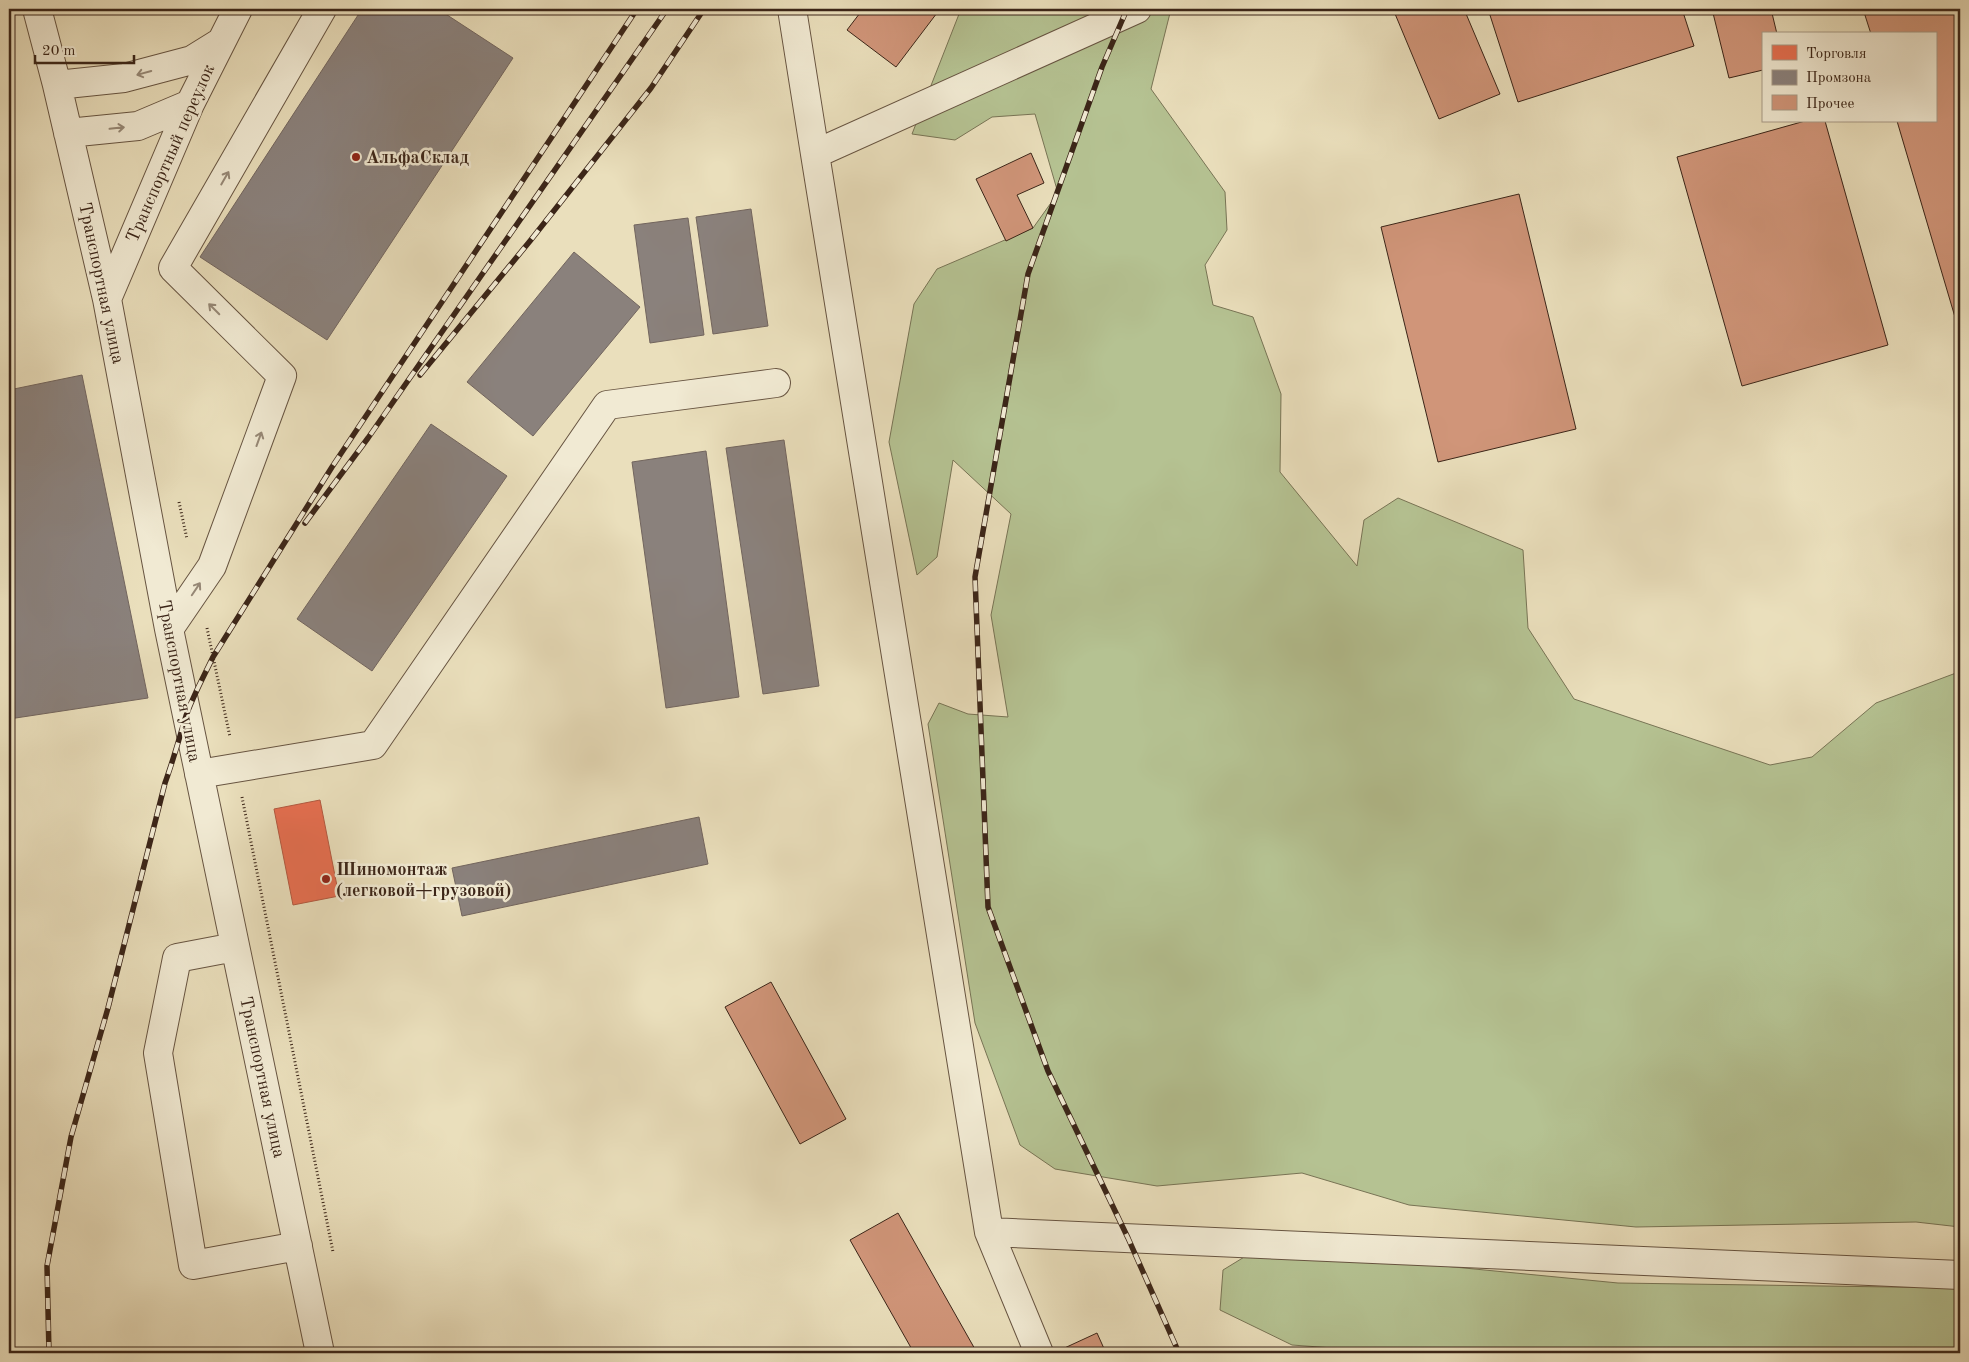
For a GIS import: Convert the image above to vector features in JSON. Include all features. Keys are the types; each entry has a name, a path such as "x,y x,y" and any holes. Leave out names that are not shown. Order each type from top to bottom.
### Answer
{"street":[{"name":"Транспортная улица","path":"37,9 57,85 107,299 169,629 320,1353"},
{"name":"Транспортный переулок","path":"107,299 190,104 238,9"},
{"path":"169,629 212,566 282,376 173,268 322,9"},
{"path":"792,9 990,1232 1039,1353"},
{"path":"815,154 1137,9"},
{"path":"57,85 124,78 192,60 221,42"},
{"path":"68,133 138,126 190,104"},
{"path":"199,774 373,745 607,405 776,383"},
{"path":"235,947 176,958 158,1053 193,1265 298,1246"},
{"path":"990,1232 1960,1275"}],"path":[{"path":"178,499 236,768 334,1256"}],"green space":[{"path":"961,9 1171,9 1151,89 1225,192 1227,230 1205,265 1213,305 1253,317 1281,394 1280,472 1357,566 1364,520 1398,498 1523,550 1528,628 1574,699 1770,765 1812,757 1876,703 1956,673 1960,678 1960,1227 1916,1222 1636,1227 1409,1205 1302,1173 1157,1186 1055,1169 1020,1145 975,1023 928,724 939,703 968,714 1008,717 991,615 1011,514 953,460 937,557 917,575 889,442 914,304 937,269 1033,228 1058,193 1035,114 992,117 955,140 912,134"},
{"path":"1259,1248 1618,1283 1960,1288 1960,1353 1401,1353 1292,1345 1220,1310 1223,1270"}],"building: Торговля":[{"path":"320,800 339,896 293,905 274,809"}],"building: Промзона":[{"name":"АльфаСклад","path":"362,9 438,9 513,58 327,340 200,257"},
{"path":"751,209 768,326 713,334 696,217"},
{"path":"688,218 704,335 650,343 634,225"},
{"path":"574,252 640,307 533,436 467,382"},
{"path":"82,375 148,698 9,719 9,390"},
{"path":"431,424 507,476 372,671 297,619"},
{"path":"784,440 819,686 763,694 726,448"},
{"path":"706,451 739,697 666,708 632,462"},
{"path":"699,817 708,864 462,916 452,868"}],"building: Прочее":[{"path":"863,9 940,9 896,67 847,30"},
{"path":"1393,9 1464,9 1500,94 1439,119"},
{"path":"1488,9 1682,9 1694,46 1518,102"},
{"path":"1712,9 1771,9 1777,32 1762,32 1762,70 1729,78"},
{"path":"1863,9 1954,9 1960,28 1960,334 1897,122 1936,122 1936,32 1870,32"},
{"path":"1801,122 1825,122 1888,345 1742,386 1677,157"},
{"path":"1031,153 1044,183 1017,195 1033,228 1006,241 976,179"},
{"path":"1519,194 1576,429 1438,462 1381,227"},
{"path":"771,982 846,1119 800,1144 725,1007"},
{"path":"898,1213 976,1351 971,1353 914,1353 850,1240"},
{"path":"1097,1333 1106,1353 1059,1353 1058,1351"}],"railway":[{"path":"49,1353 47,1266 71,1137 108,1008 165,783 192,701 213,657 332,467 637,9"},
{"path":"305,523 368,438 667,9"},
{"path":"420,375 530,241 651,88 704,9"},
{"path":"1127,9 1102,67 1028,274 975,577 988,907 1048,1071 1128,1238 1179,1353"},
{"path":"9,1336 12,1353"}],"place":[{"name":"АльфаСклад","path":"356,157"},
{"name":"Шиномонтаж (легковой+грузовой)","path":"326,879"}]}
